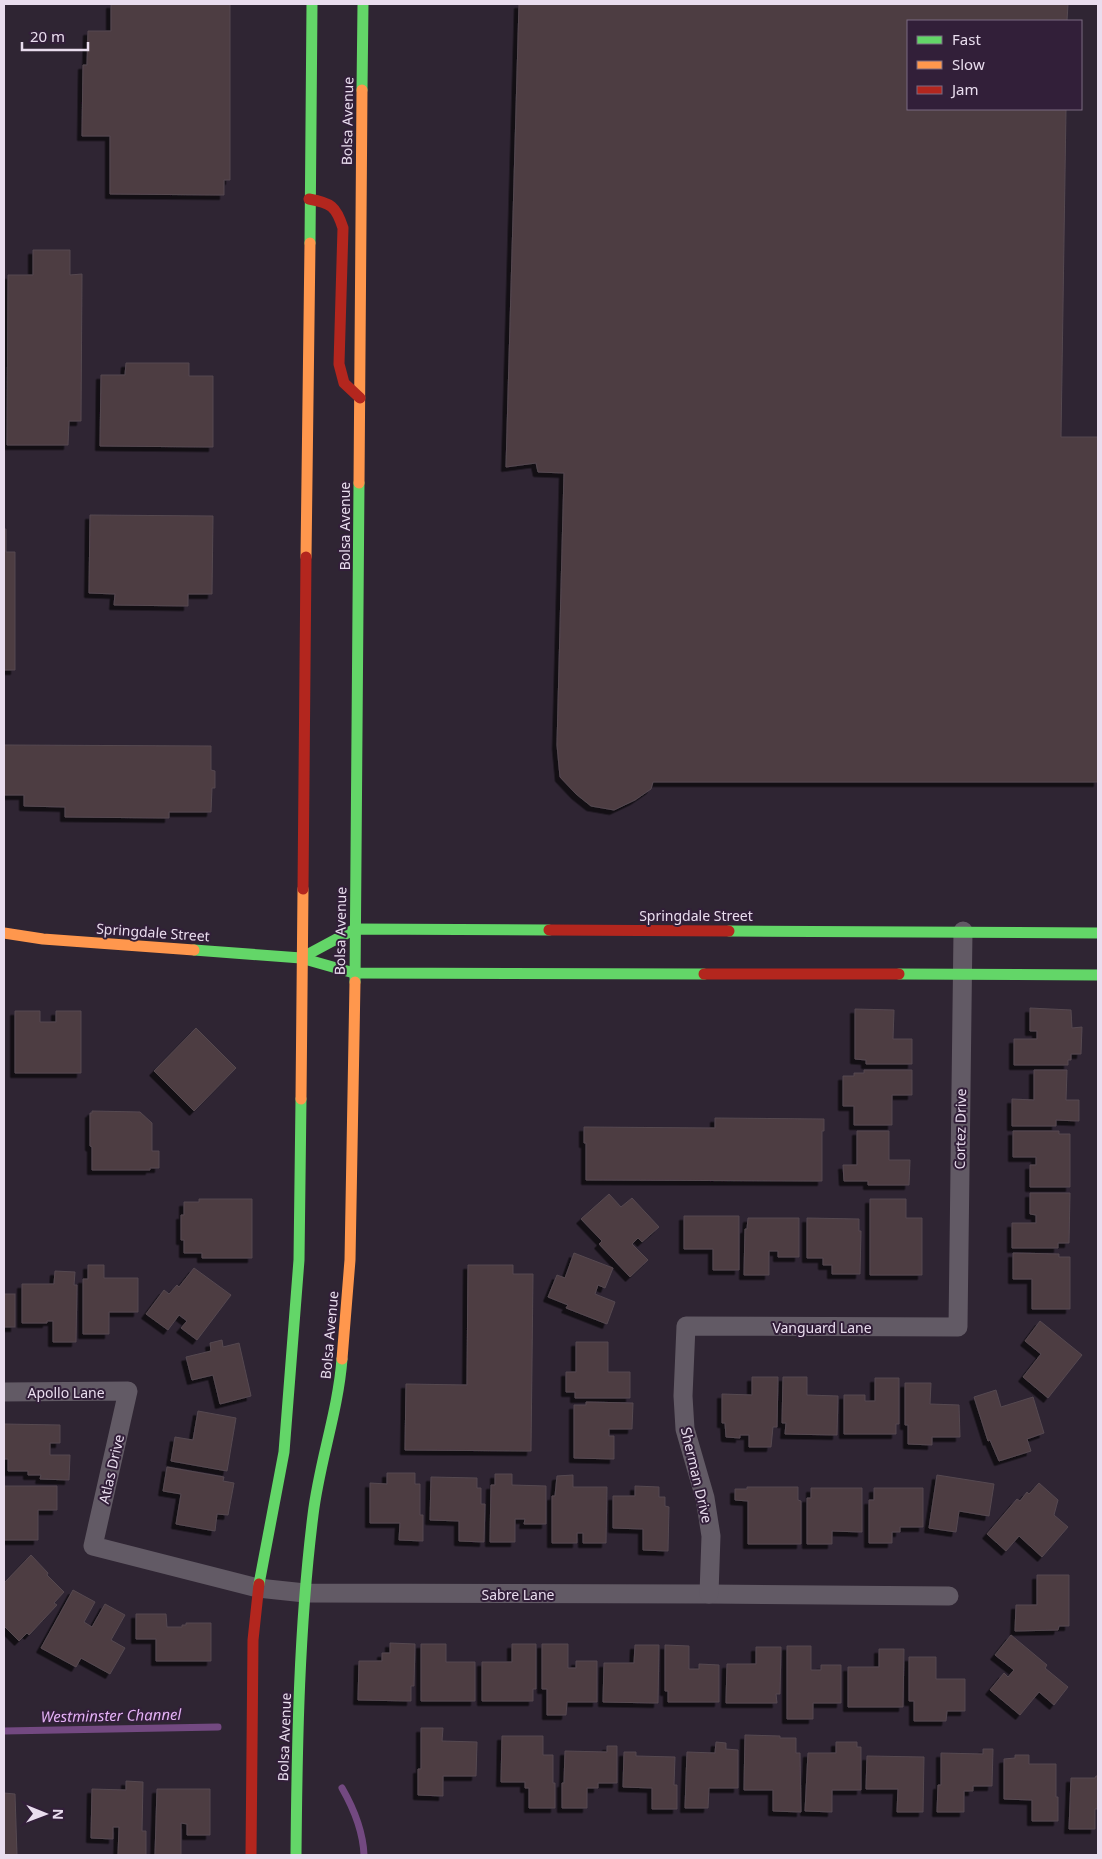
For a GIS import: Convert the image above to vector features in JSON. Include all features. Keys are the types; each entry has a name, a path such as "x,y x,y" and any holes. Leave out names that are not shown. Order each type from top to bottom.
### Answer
{"main road":[{"path":"251,1855 253,1640 258,1588 284,1452 298,1270 312,4"},
{"name":"Bolsa Avenue","path":"296,1855 296,1778 305,1593 313,1513 340,1385 350,1260 354,1094 363,4"},
{"path":"309,198 327,202 338,211 343,228 339,364 344,383 360,398"},
{"name":"Springdale Street","path":"301,958 355,929 1098,933"},
{"name":"Springdale Street","path":"4,933 42,939 301,958 354,973 1098,975"}],"street":[{"name":"Cortez Drive","path":"958,1327 963,931"},
{"name":"Vanguard Lane","path":"686,1326 958,1327"},
{"name":"Sherman Drive","path":"686,1326 683,1396 685,1430 705,1498 711,1536 709,1594"},
{"name":"Apollo Lane","path":"4,1392 128,1391"},
{"name":"Atlas Drive","path":"93,1546 128,1391"},
{"name":"Sabre Lane","path":"93,1546 258,1588 305,1593 949,1596"}],"building":[{"path":"111,4 230,4 230,180 224,180 224,195 110,194 110,136 82,136 83,65 87,65 88,31 111,31"},
{"path":"519,4 1068,4 1067,20 907,20 907,110 1066,110 1061,437 1098,437 1098,782 653,782 651,789 635,800 614,810 591,806 560,777 557,745 564,473 538,472 536,463 506,467"},
{"path":"33,250 70,250 70,275 82,274 81,421 69,421 68,445 7,445 8,275 33,275"},
{"path":"126,363 189,363 189,376 213,376 213,447 100,446 101,375 125,375"},
{"path":"90,515 213,516 212,594 188,594 188,606 114,605 115,594 89,593"},
{"path":"4,529 6,529 6,552 15,552 15,670 4,670"},
{"path":"4,745 211,746 211,770 215,771 215,788 212,788 211,812 169,812 169,818 65,817 65,807 24,806 24,795 4,795"},
{"path":"1030,1008 1071,1010 1072,1028 1082,1027 1081,1054 1071,1054 1071,1060 1068,1060 1068,1065 1014,1065 1014,1039 1037,1039 1037,1031 1030,1031"},
{"path":"855,1009 894,1010 893,1039 912,1039 912,1064 866,1064 866,1060 855,1059"},
{"path":"15,1011 40,1011 40,1022 56,1022 56,1011 81,1011 81,1073 15,1073"},
{"path":"196,1028 236,1068 194,1111 154,1071"},
{"path":"864,1070 912,1070 912,1095 892,1095 892,1125 854,1125 854,1106 843,1106 843,1076 854,1076 854,1073 864,1073"},
{"path":"1034,1070 1067,1070 1066,1100 1079,1100 1079,1121 1056,1120 1056,1126 1012,1126 1012,1099 1034,1100"},
{"path":"92,1111 140,1112 152,1123 152,1151 159,1151 159,1168 150,1168 150,1170 92,1170 90,1113"},
{"path":"715,1118 824,1119 824,1131 822,1131 822,1181 586,1180 584,1127 715,1128"},
{"path":"857,1131 889,1131 889,1160 910,1160 909,1185 868,1185 868,1181 844,1181 843,1165 857,1165"},
{"path":"1013,1131 1059,1131 1059,1134 1070,1134 1070,1187 1030,1187 1030,1165 1036,1165 1036,1157 1013,1157"},
{"path":"1030,1193 1070,1193 1069,1243 1058,1243 1058,1248 1012,1248 1012,1223 1036,1223 1036,1215 1030,1214"},
{"path":"609,1194 621,1207 632,1198 659,1227 642,1242 638,1238 632,1244 648,1260 630,1277 599,1244 602,1241 581,1219"},
{"path":"199,1199 252,1199 252,1258 202,1258 202,1253 184,1253 184,1240 181,1240 181,1215 184,1215 184,1202 199,1202"},
{"path":"870,1199 906,1199 906,1218 922,1218 922,1275 870,1275"},
{"path":"684,1216 739,1216 739,1270 713,1270 713,1249 684,1249"},
{"path":"748,1218 799,1218 799,1257 778,1257 778,1251 769,1251 769,1275 744,1275 745,1229 747,1229"},
{"path":"807,1218 859,1219 859,1231 861,1231 860,1274 832,1274 832,1265 823,1265 823,1258 807,1258"},
{"path":"574,1253 613,1268 605,1288 598,1285 595,1294 615,1302 607,1324 566,1308 568,1305 548,1297 557,1275 565,1278"},
{"path":"1013,1253 1059,1254 1059,1257 1070,1257 1070,1309 1032,1309 1032,1279 1013,1279"},
{"path":"88,1265 104,1265 104,1278 138,1278 138,1312 109,1312 109,1334 83,1334 83,1279 88,1279"},
{"path":"468,1265 513,1265 513,1274 533,1274 531,1451 405,1450 406,1384 467,1385"},
{"path":"194,1268 231,1295 197,1340 181,1328 187,1321 179,1315 168,1330 146,1314 164,1290 169,1294 177,1285 179,1287"},
{"path":"55,1271 75,1272 74,1285 77,1285 76,1342 53,1342 53,1321 47,1321 47,1323 22,1323 22,1284 54,1284"},
{"path":"4,1294 15,1294 15,1327 4,1327"},
{"path":"1040,1321 1082,1355 1048,1398 1023,1377 1041,1354 1025,1341"},
{"path":"222,1340 223,1347 239,1343 251,1396 220,1404 213,1375 192,1380 186,1357 211,1351 210,1343"},
{"path":"576,1342 608,1342 608,1372 630,1372 630,1398 575,1398 575,1392 566,1392 566,1372 576,1372"},
{"path":"752,1377 778,1377 777,1427 773,1427 771,1447 749,1447 749,1435 740,1435 740,1438 726,1437 725,1423 722,1423 722,1394 752,1395"},
{"path":"783,1377 807,1377 807,1395 838,1396 837,1435 785,1434 786,1423 782,1423"},
{"path":"875,1378 899,1378 899,1424 896,1424 896,1434 844,1434 844,1395 865,1395 865,1401 875,1401"},
{"path":"905,1383 931,1383 930,1404 959,1405 960,1437 932,1437 932,1445 908,1444 908,1425 905,1425"},
{"path":"996,1390 1001,1407 1033,1397 1044,1433 1027,1439 1031,1451 999,1461 990,1440 988,1441 974,1397"},
{"path":"586,1402 633,1403 632,1429 609,1429 609,1436 614,1436 614,1459 574,1458 574,1405 586,1405"},
{"path":"198,1411 236,1418 227,1471 171,1461 175,1437 193,1440"},
{"path":"4,1424 60,1425 60,1443 50,1443 50,1455 70,1455 69,1480 40,1479 41,1475 28,1475 28,1471 8,1471 8,1459 4,1459"},
{"path":"167,1467 224,1477 223,1481 234,1483 228,1515 217,1514 215,1531 176,1524 181,1494 163,1491"},
{"path":"387,1473 415,1473 415,1484 420,1484 420,1515 423,1515 423,1541 399,1540 400,1523 370,1523 370,1483 387,1484"},
{"path":"495,1474 512,1474 512,1485 546,1486 546,1524 524,1524 525,1519 515,1519 515,1542 490,1542 491,1485 495,1485"},
{"path":"573,1475 573,1487 607,1487 606,1543 583,1543 583,1533 577,1533 577,1543 552,1543 552,1496 555,1496 557,1476"},
{"path":"937,1475 994,1484 989,1516 959,1511 956,1532 929,1528"},
{"path":"431,1477 477,1478 477,1488 481,1488 481,1504 485,1504 484,1542 459,1541 459,1521 430,1520"},
{"path":"1039,1483 1058,1500 1054,1515 1068,1527 1042,1557 1019,1536 1006,1551 987,1534 1017,1499 1020,1501 1027,1492 1029,1494"},
{"path":"4,1486 57,1486 57,1510 38,1510 38,1540 4,1540"},
{"path":"635,1486 659,1487 659,1497 665,1497 665,1506 669,1507 668,1551 643,1550 643,1529 613,1528 613,1496 635,1496"},
{"path":"747,1487 798,1487 798,1500 801,1501 801,1544 748,1544 748,1501 735,1500 735,1489 747,1489"},
{"path":"811,1488 862,1488 862,1532 832,1531 832,1544 807,1544 807,1498 811,1498"},
{"path":"874,1488 923,1488 923,1527 900,1527 900,1532 892,1532 892,1543 869,1543 869,1500 874,1500"},
{"path":"31,1555 64,1592 54,1603 57,1605 29,1635 27,1633 19,1641 4,1626 4,1583"},
{"path":"1037,1575 1069,1575 1069,1626 1059,1626 1058,1630 1015,1631 1016,1605 1037,1605"},
{"path":"73,1590 95,1602 84,1622 92,1627 105,1604 125,1615 111,1640 125,1648 110,1674 81,1658 76,1667 41,1648"},
{"path":"136,1614 166,1614 167,1627 182,1627 186,1623 211,1623 211,1661 156,1661 156,1639 136,1639"},
{"path":"1011,1635 1047,1665 1045,1668 1068,1687 1054,1705 1039,1692 1020,1715 990,1690 1004,1673 1008,1677 1014,1670 995,1655"},
{"path":"390,1643 415,1644 414,1686 411,1686 411,1701 358,1700 359,1661 382,1661 382,1653 390,1653"},
{"path":"421,1644 446,1644 446,1662 475,1662 475,1701 421,1701"},
{"path":"512,1644 536,1644 536,1689 533,1689 533,1701 482,1701 482,1662 512,1662"},
{"path":"542,1644 568,1644 568,1668 576,1668 576,1661 597,1661 597,1702 567,1702 566,1715 547,1715 547,1689 542,1689"},
{"path":"635,1645 659,1645 658,1703 603,1702 604,1663 634,1663"},
{"path":"665,1645 689,1646 689,1669 699,1669 699,1664 719,1665 719,1702 668,1702 668,1691 665,1691"},
{"path":"787,1646 811,1646 811,1670 821,1670 821,1665 841,1665 841,1703 813,1703 813,1719 787,1719"},
{"path":"756,1647 781,1647 780,1694 776,1694 777,1703 726,1703 727,1664 756,1664"},
{"path":"879,1649 904,1649 903,1707 848,1707 848,1667 879,1667"},
{"path":"909,1657 936,1657 936,1679 965,1679 965,1711 947,1711 946,1721 914,1721 914,1701 909,1701"},
{"path":"421,1728 443,1728 442,1741 477,1742 476,1776 443,1776 443,1796 418,1795 418,1769 421,1769"},
{"path":"745,1735 796,1738 796,1753 800,1753 801,1812 773,1811 773,1790 744,1790"},
{"path":"502,1736 543,1736 543,1755 553,1755 555,1808 529,1808 529,1788 525,1788 525,1782 501,1782"},
{"path":"716,1742 726,1743 726,1749 738,1750 738,1788 709,1788 708,1808 685,1808 687,1752 715,1753"},
{"path":"836,1742 857,1742 857,1747 861,1747 861,1790 832,1790 832,1812 805,1811 808,1753 836,1753"},
{"path":"607,1746 617,1746 617,1783 598,1783 598,1788 587,1788 587,1808 562,1808 565,1751 607,1752"},
{"path":"983,1749 993,1749 992,1786 973,1786 973,1791 964,1791 964,1812 937,1812 938,1785 941,1785 941,1753 983,1754"},
{"path":"624,1752 636,1752 636,1756 675,1757 674,1785 677,1785 677,1809 652,1809 652,1788 623,1787"},
{"path":"1015,1755 1029,1755 1029,1764 1056,1764 1058,1821 1032,1821 1032,1800 1004,1799 1004,1759 1015,1758"},
{"path":"867,1756 924,1757 923,1812 897,1812 898,1789 866,1789"},
{"path":"1098,1776 1098,1809 1095,1809 1095,1829 1069,1829 1071,1778 1095,1778"},
{"path":"126,1781 143,1782 142,1831 146,1831 146,1855 118,1855 119,1827 113,1827 113,1839 91,1838 92,1789 126,1790"},
{"path":"157,1789 210,1789 210,1835 187,1835 187,1824 181,1823 181,1855 155,1855"},
{"path":"4,1793 15,1794 17,1855 4,1855"}],"waterway":[{"name":"Westminster Channel","path":"4,1731 218,1727"},
{"name":"Westminster Channel","path":"342,1788 357,1820 362,1837 364,1855"}],"traffic: fast":[{"path":"310,243 312,4"},
{"path":"362,90 363,4"},
{"path":"355,982 359,483"},
{"path":"301,958 355,929 549,930"},
{"path":"729,931 1098,933"},
{"path":"194,950 301,958 354,973 704,974"},
{"path":"899,974 1098,975"},
{"path":"259,1584 284,1452 299,1260 301,1099"},
{"path":"296,1855 300,1685 308,1557 316,1496 337,1398 342,1359"}],"traffic: slow":[{"path":"359,483 362,90"},
{"path":"306,557 310,243"},
{"path":"301,1099 303,889"},
{"path":"4,933 43,939 194,950"},
{"path":"342,1359 350,1260 355,982"}],"traffic: jam":[{"path":"309,199 323,202 332,207 338,215 343,228 339,364 344,383 360,398"},
{"path":"303,889 306,557"},
{"path":"549,930 729,931"},
{"path":"704,974 899,974"},
{"path":"251,1855 253,1640 259,1584"}]}
